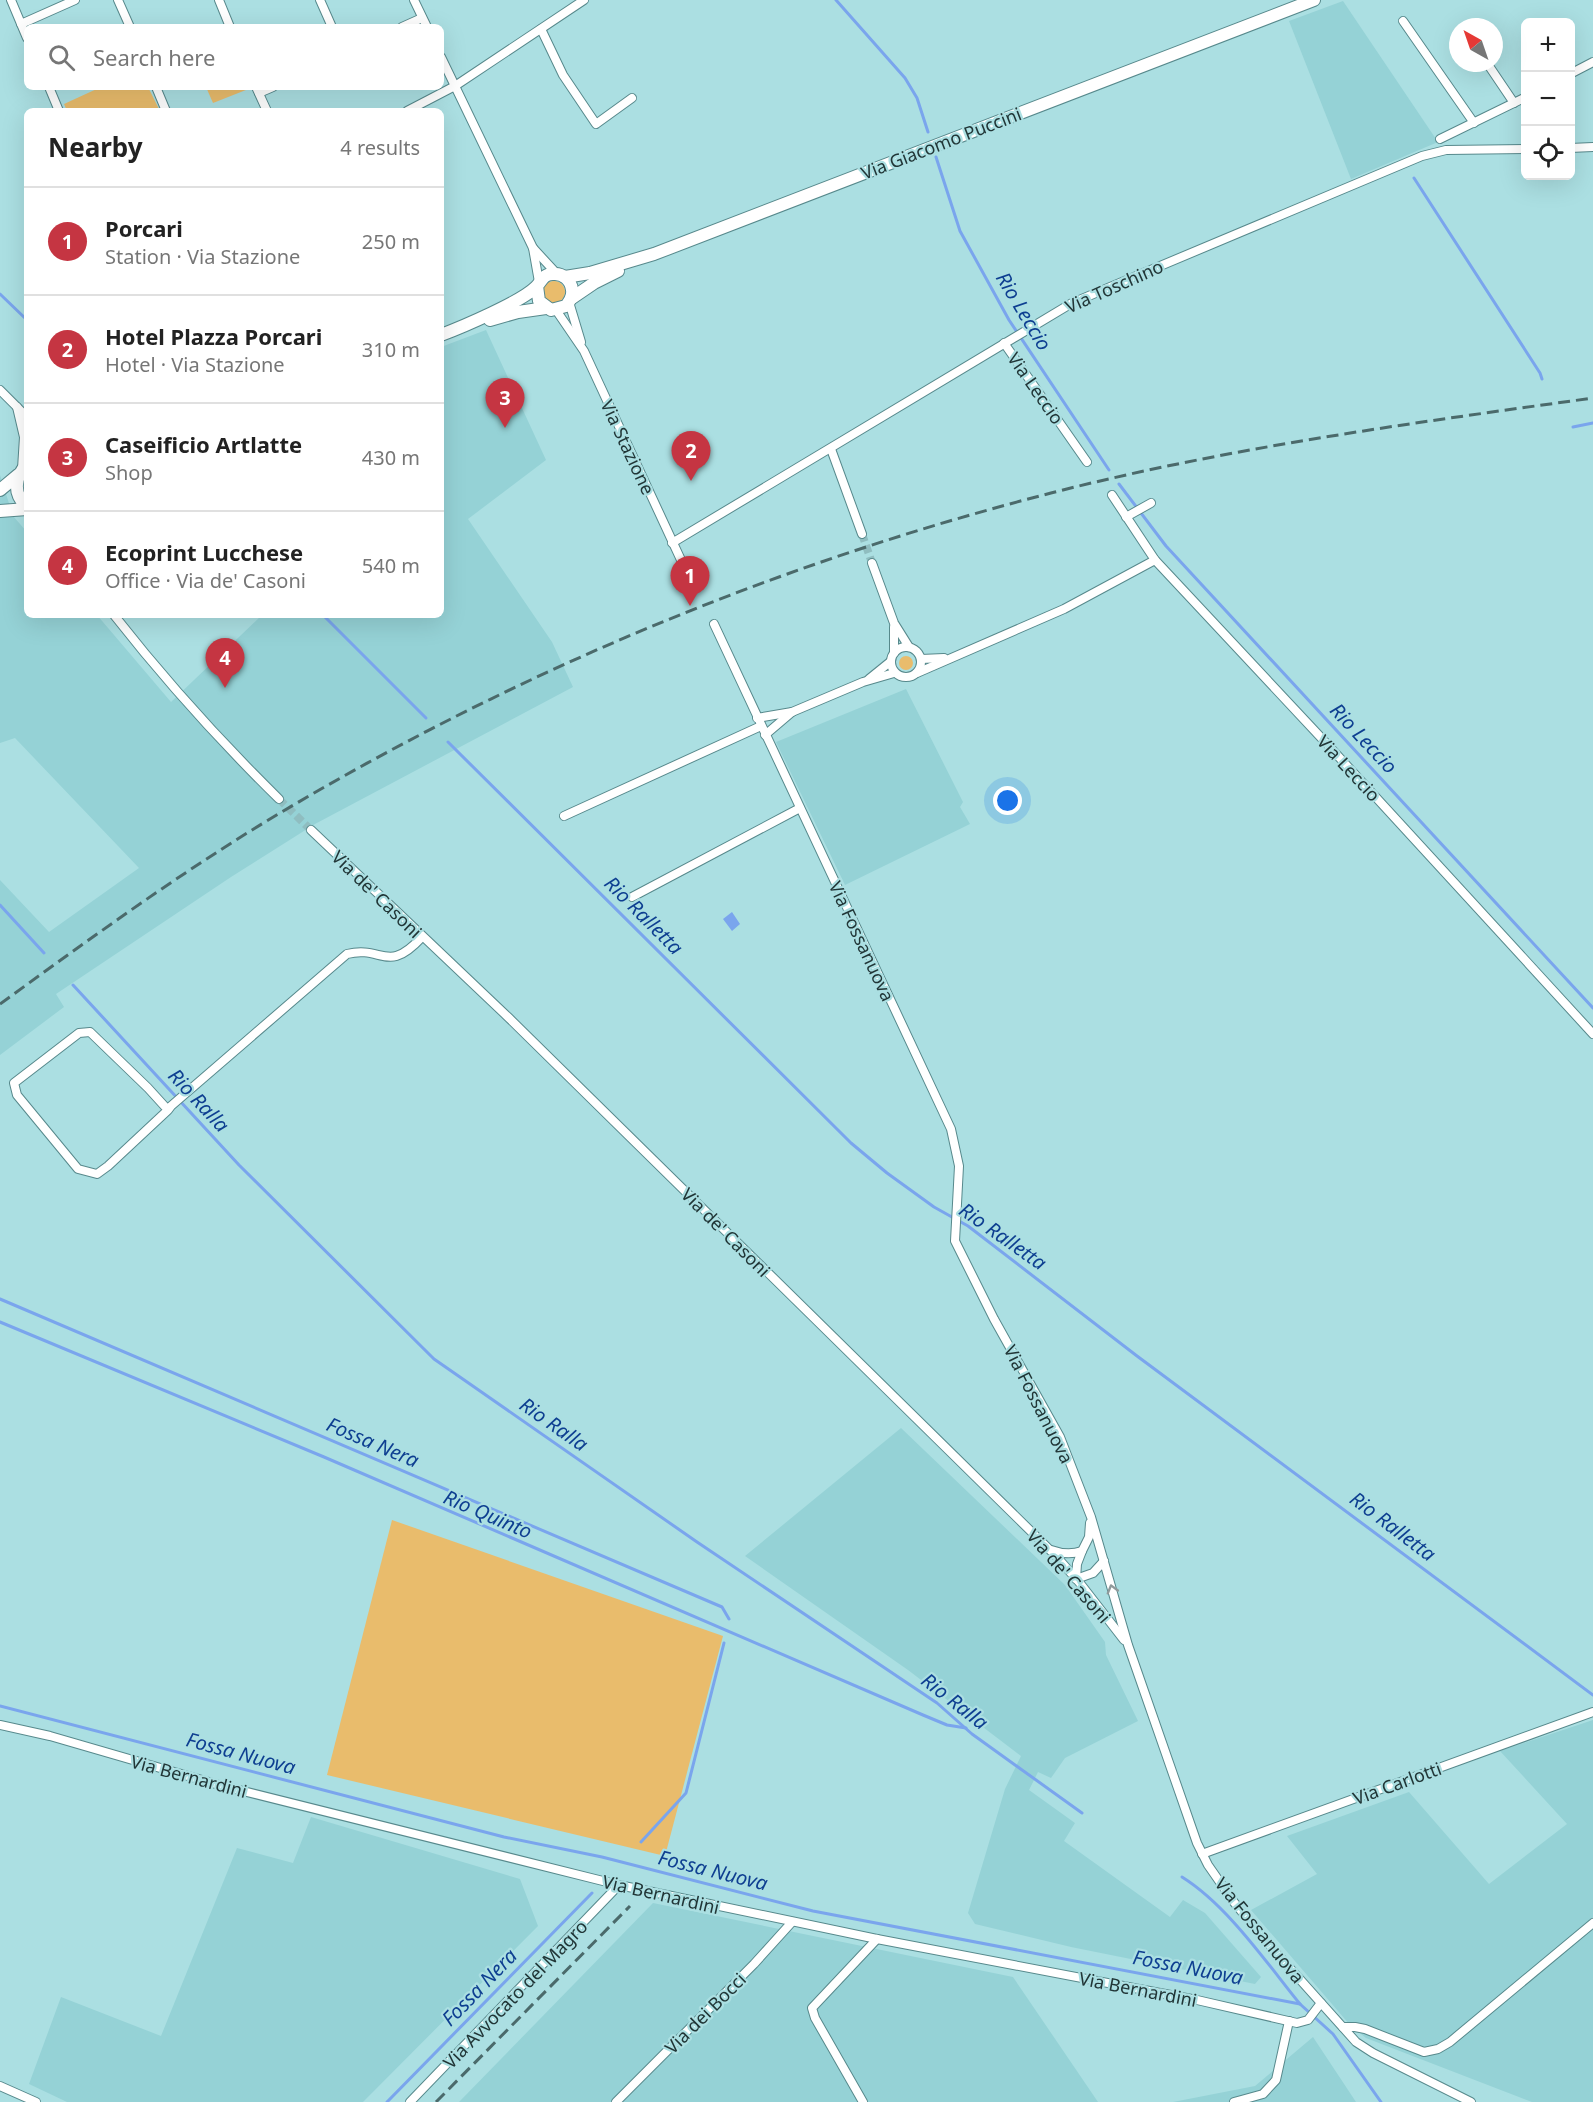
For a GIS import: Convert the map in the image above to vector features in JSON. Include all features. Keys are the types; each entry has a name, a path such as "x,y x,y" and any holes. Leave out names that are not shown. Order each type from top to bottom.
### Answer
{"main road":[{"name":"Via Giacomo Puccini","path":"561,275 590,273 654,254 1287,5 1314,0"},
{"path":"444,334 508,314 551,309 570,300 600,279 654,254"},
{"path":"444,334 511,303 547,275 561,275 572,288 570,300"},
{"path":"538,284 539,301 551,309"},
{"path":"0,490 22,470"},
{"path":"22,470 17,491 24,504"},
{"path":"0,511 24,508"}],"street":[{"path":"11,0 24,31"},
{"path":"21,24 75,0"},
{"path":"118,0 129,24"},
{"path":"219,0 229,24"},
{"path":"320,0 331,24"},
{"path":"414,0 425,24"},
{"path":"413,108 455,86 584,0"},
{"path":"409,24 422,18"},
{"path":"1403,21 1474,123"},
{"path":"541,29 563,75 596,124 632,98"},
{"path":"1574,72 1593,62"},
{"path":"444,63 533,248 538,284"},
{"path":"1493,72 1514,104"},
{"path":"50,90 58,108"},
{"path":"157,90 165,108"},
{"path":"258,90 266,108"},
{"path":"1440,139 1521,100"},
{"path":"1575,148 1593,147"},
{"name":"Via Toschino","path":"672,543 831,450 1072,303 1422,156 1446,150 1521,149"},
{"path":"533,248 561,275"},
{"path":"570,300 584,351"},
{"name":"Via Stazione","path":"551,309 584,351 694,588"},
{"name":"Via Leccio","path":"1004,343 1088,462"},
{"path":"0,390 24,414"},
{"path":"17,407 24,437 22,470"},
{"path":"831,450 862,534"},
{"name":"Via Leccio","path":"1112,495 1155,560 1593,1034"},
{"path":"1126,518 1148,505"},
{"path":"564,816 759,722 793,712 863,682 894,673 908,678 951,657 1064,609 1155,560"},
{"path":"872,563 894,624 909,647"},
{"path":"116,618 141,650 211,729 279,799"},
{"name":"Via Fossanuova","path":"714,624 951,1129 959,1166 955,1241 968,1270 1060,1437 1091,1516 1128,1645 1188,1821 1202,1854 1233,1902 1271,1947 1316,2010 1342,2027 1366,2049 1471,2102"},
{"path":"894,624 892,657 894,673"},
{"path":"863,682 902,647 909,647 917,651 921,664 917,673"},
{"path":"921,659 951,657"},
{"path":"765,735 793,712"},
{"path":"632,897 800,808"},
{"name":"Via de' Casoni","path":"311,830 509,1018 1050,1550 1128,1645"},
{"path":"169,1108 90,1032 79,1033 15,1083 17,1095 78,1169 97,1174 169,1108 347,954 359,951 388,958 400,955 412,948 422,937"},
{"path":"1091,1516 1089,1537 1077,1564 1076,1579 1094,1573 1104,1561"},
{"path":"1050,1550 1074,1554 1082,1551"},
{"name":"Via Carlotti","path":"1202,1854 1593,1712"},
{"name":"Via Bernardini","path":"0,1725 50,1736 219,1785 619,1885 876,1940 1197,2000 1301,2023 1316,2010"},
{"name":"Via Avvocato del Magro","path":"410,2102 619,1885"},
{"name":"Via dei Bocci","path":"616,2102 754,1964 792,1922"},
{"path":"1342,2027 1365,2029 1424,2052 1438,2049 1450,2042 1593,1923"},
{"path":"863,2102 815,2018 812,2008 876,1940"},
{"path":"1234,2102 1257,2097 1273,2086 1280,2068 1290,2021"},
{"path":"0,2086 36,2102"}],"shaded area":[{"path":"1343,1 1438,142 1351,179 1289,21"},
{"path":"94,90 150,90 158,108 66,108 64,104"},
{"path":"207,90 246,90 213,103"},
{"path":"554,281 562,284 565,292 562,300 554,303 546,300 543,292 546,284"},
{"path":"486,330 546,460 468,519 552,642 573,687 315,824 231,877 56,994 64,1007 0,1055 0,880 49,932 139,868 15,738 0,743 0,475 13,516 24,529 24,618 100,618 171,702 259,618 444,618 444,346"},
{"path":"903,656 909,656 913,663 909,670 903,670 899,666 899,660"},
{"path":"906,689 963,802 960,807 970,824 845,885 776,742"},
{"path":"901,1428 1065,1585 1105,1642 1106,1655 1138,1721 1065,1758 1051,1778 1038,1772 1029,1790 1075,1823 1064,1841 1170,1917 1183,1900 1205,1913 1261,1977 1255,1984 1071,1947 975,1924 968,1913 1005,1789 1021,1756 908,1670 745,1556"},
{"path":"392,1520 723,1636 665,1856 327,1775"},
{"path":"1593,1720 1593,2102 1532,2102 1366,2038 1350,2025 1251,1910 1317,1874 1287,1836 1409,1792 1489,1884 1567,1824 1500,1751"},
{"path":"311,1817 520,1879 538,1926 363,2102 67,2102 29,2084 61,1997 161,2036 237,1848 293,1863"},
{"path":"653,1903 1013,1977 1098,2102 459,2102"},
{"path":"1313,2037 1356,2102 1173,2102 1255,2086"}],"water":[{"path":"732,912 740,924 732,931 723,919"}],"waterway":[{"name":"Rio Leccio","path":"836,0 905,78 917,98 928,132"},
{"name":"Rio Leccio","path":"936,157 960,231 1009,320 1109,470"},
{"path":"1414,178 1542,379"},
{"name":"Rio Ralletta","path":"0,294 24,317"},
{"path":"1573,427 1593,423"},
{"name":"Rio Leccio","path":"1119,484 1166,546 1593,1008"},
{"name":"Rio Ralletta","path":"326,618 426,718"},
{"name":"Rio Ralletta","path":"448,742 851,1143 887,1173 934,1207 968,1226 1137,1356 1593,1695"},
{"name":"Rio Ralla","path":"0,905 44,953"},
{"name":"Rio Ralla","path":"73,985 239,1165 434,1359 697,1542 937,1703 972,1734 1082,1813"},
{"name":"Fossa Nera","path":"0,1299 722,1607 729,1619"},
{"name":"Rio Quinto","path":"0,1322 324,1457 923,1715 947,1725 966,1728"},
{"name":"Fossa Nera","path":"641,1842 686,1793 724,1643"},
{"name":"Fossa Nuova","path":"0,1706 504,1837 602,1857 813,1911 1300,2004 1333,2034 1381,2102"},
{"name":"Rio Ralla","path":"1182,1877 1199,1889 1230,1918 1300,2004"},
{"name":"Fossa Nera","path":"387,2102 592,1893"}],"tunnel":[{"path":"862,534 872,563"},
{"path":"279,799 311,830"}],"railway":[{"path":"0,1004 197,865 358,768 549,671 648,628 747,589 951,520 1121,476 1255,449 1593,398"},
{"path":"436,2102 630,1906"}],"place":[{"name":"Caseificio Artlatte","path":"505,428"},
{"name":"Hotel Plazza Porcari","path":"691,481"},
{"name":"Porcari","path":"690,606"},
{"name":"Ecoprint Lucchese","path":"225,688"}]}
